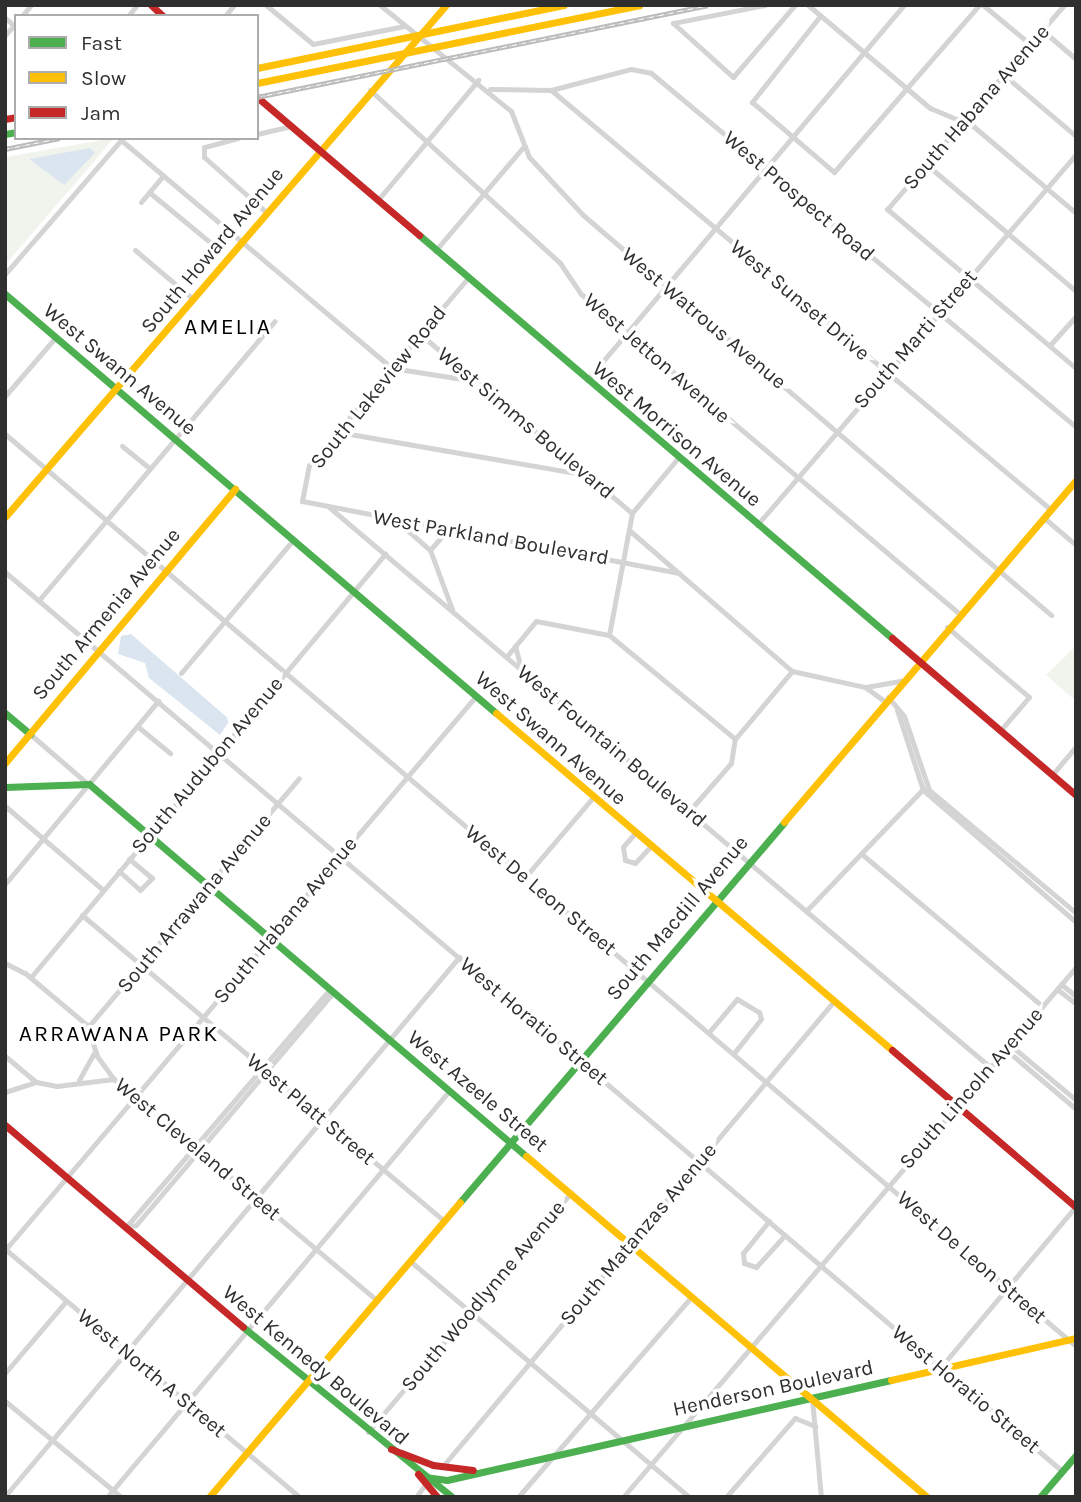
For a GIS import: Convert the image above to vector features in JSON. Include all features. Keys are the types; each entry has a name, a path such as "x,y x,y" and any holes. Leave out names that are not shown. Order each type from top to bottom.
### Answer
{"main road":[{"name":"South Howard Avenue","path":"5,517 370,90 446,5"},
{"path":"259,68 564,5"},
{"path":"259,82 639,5"},
{"name":"West Morrison Avenue","path":"259,99 467,279 1076,795"},
{"name":"West Swann Avenue","path":"5,294 1076,1206"},
{"name":"South Macdill Avenue","path":"209,1497 512,1143 917,660 1076,480"},
{"name":"South Armenia Avenue","path":"5,763 235,489"},
{"name":"West Azeele Street","path":"5,713 30,734"},
{"path":"5,787 89,784"},
{"name":"West Azeele Street","path":"89,784 927,1497"},
{"path":"5,1125 126,1227"},
{"name":"West Kennedy Boulevard","path":"126,1227 418,1474 452,1497"},
{"name":"Henderson Boulevard","path":"418,1474 444,1481 477,1471 812,1399 1072,1339"},
{"name":"Henderson Boulevard","path":"385,1446 442,1467 477,1471"},
{"path":"1044,1495 1076,1455"},
{"path":"418,1474 424,1486 437,1497"}],"street":[{"path":"266,5 313,44 405,26"},
{"name":"West Watrous Avenue","path":"380,5 417,36 478,80 516,117 524,146 579,212 1051,615"},
{"path":"765,5 673,23 733,77 795,5"},
{"path":"808,5 908,89 960,124 973,126 1076,213"},
{"path":"587,380 904,5"},
{"path":"820,16 752,102 834,172 981,5 1030,44"},
{"name":"South Habana Avenue","path":"968,277 887,209 1064,5"},
{"path":"1042,30 1076,59"},
{"name":"West Prospect Road","path":"487,88 551,90 631,69 652,73 1076,427"},
{"path":"1004,75 1076,136"},
{"path":"377,201 478,80"},
{"name":"West Jetton Avenue","path":"370,90 560,263 581,294 959,614"},
{"name":"West Sunset Drive","path":"551,90 1051,509"},
{"path":"259,134 291,126"},
{"path":"232,140 202,150 207,162 266,212"},
{"path":"5,274 121,141 392,368 475,381"},
{"path":"435,251 524,146"},
{"name":"South Marti Street","path":"757,525 1076,154"},
{"path":"926,164 1076,291"},
{"path":"141,202 163,176"},
{"path":"149,192 212,244"},
{"path":"203,256 225,228"},
{"path":"135,250 193,299"},
{"path":"968,277 1076,368"},
{"name":"South Lakeview Road","path":"302,501 309,465 467,279"},
{"path":"1050,345 1076,316"},
{"path":"39,600 275,321"},
{"name":"West Simms Boulevard","path":"420,334 632,513"},
{"path":"5,396 56,337"},
{"path":"338,432 589,476"},
{"name":"West De Leon Street","path":"5,434 1007,1287 1072,1339 1076,1346"},
{"path":"122,446 149,468"},
{"path":"609,635 632,513 678,458"},
{"name":"West Parkland Boulevard","path":"302,501 679,573"},
{"name":"West Fountain Boulevard","path":"329,507 690,810 746,862 807,910 990,1067"},
{"path":"1043,517 1076,545"},
{"path":"395,520 430,550 452,610"},
{"path":"430,550 448,529"},
{"name":"West Parkland Boulevard","path":"629,530 792,671 865,687 897,707 925,787"},
{"path":"181,673 293,540"},
{"name":"South Audubon Avenue","path":"31,977 385,554"},
{"name":"West Horatio Street","path":"5,572 1062,1471"},
{"path":"507,656 537,621 609,635 735,739"},
{"path":"947,627 1029,697 1000,731"},
{"path":"515,646 521,668"},
{"path":"690,810 731,763 735,739 792,671"},
{"name":"West Parkland Boulevard","path":"865,687 901,681"},
{"name":"South Habana Avenue","path":"6,1249 476,696"},
{"path":"5,884 158,701"},
{"path":"137,726 170,753"},
{"name":"West Azeele Street","path":"30,734 89,784"},
{"path":"1052,775 1076,746"},
{"name":"South Arrawana Avenue","path":"88,1027 299,778"},
{"path":"807,910 841,871 864,856 925,787"},
{"path":"925,787 1076,913"},
{"path":"925,787 1076,922"},
{"path":"526,876 594,796"},
{"path":"5,806 103,890"},
{"path":"635,833 623,847 625,860 635,863 651,846"},
{"path":"864,856 1042,1006"},
{"path":"118,871 140,890 152,877 129,859"},
{"name":"West Platt Street","path":"82,915 444,1221"},
{"path":"5,1496 459,957"},
{"path":"5,964 31,977 88,1027"},
{"name":"South Lincoln Avenue","path":"623,1497 1076,967"},
{"path":"1059,986 1076,996"},
{"path":"1059,986 1076,1004"},
{"path":"126,1227 135,1225 260,1066 331,989"},
{"path":"196,1147 266,1071 330,996 331,989"},
{"path":"709,1032 737,999 759,1012 761,1019 734,1053"},
{"name":"South Matanzas Avenue","path":"442,1467 834,1001"},
{"name":"West Cleveland Street","path":"88,1027 94,1051 114,1079 376,1300"},
{"path":"1007,1047 1067,1097 1076,1109"},
{"path":"79,1080 94,1051"},
{"path":"5,1056 36,1082"},
{"path":"5,1092 36,1082 57,1086 79,1080 114,1079"},
{"path":"107,1497 449,1091"},
{"path":"1067,1097 1076,1100"},
{"name":"South Woodlynne Avenue","path":"368,1432 571,1193"},
{"path":"940,1368 1076,1206"},
{"path":"769,1221 743,1253 744,1262 756,1267 785,1235"},
{"name":"West North A Street","path":"6,1249 299,1497"},
{"path":"410,1261 689,1497"},
{"path":"518,1497 692,1296"},
{"path":"5,1373 66,1301"},
{"path":"812,1399 821,1497"},
{"path":"5,1401 121,1497"},
{"path":"726,1497 795,1418 815,1426"},
{"path":"416,1497 424,1486"}],"shaded area":[{"path":"103,140 112,140 5,265 5,157"},
{"path":"90,148 95,153 64,185 29,159"},
{"path":"131,634 230,720 220,735 149,678 145,663 118,654 121,636"},
{"path":"1076,646 1076,701 1046,675"}],"railway":[{"path":"259,97 708,5"},
{"path":"5,149 50,140"}],"traffic: fast":[{"path":"5,134 14,132"},
{"path":"419,235 892,638"},
{"path":"5,294 496,713"},
{"path":"5,713 30,734"},
{"path":"5,787 89,784 526,1156"},
{"path":"460,1202 784,822"},
{"path":"243,1327 452,1497"},
{"path":"425,1477 447,1480 891,1380"},
{"path":"1040,1497 1076,1455"}],"traffic: slow":[{"path":"5,517 446,5"},
{"path":"259,68 564,5"},
{"path":"259,83 639,5"},
{"path":"784,822 1076,480"},
{"path":"5,763 235,489"},
{"path":"496,713 892,1050"},
{"path":"526,1156 927,1497"},
{"path":"209,1497 460,1202"},
{"path":"891,1380 1076,1338"}],"traffic: jam":[{"path":"151,5 161,14"},
{"path":"259,99 419,235"},
{"path":"5,119 14,117"},
{"path":"892,638 1076,795"},
{"path":"892,1050 1076,1207"},
{"path":"5,1125 243,1327"},
{"path":"391,1449 433,1465 473,1470"},
{"path":"418,1474 437,1497"}],"district":[{"name":"AMELIA","path":"228,327"},
{"name":"ARRAWANA PARK","path":"119,1034"}]}
